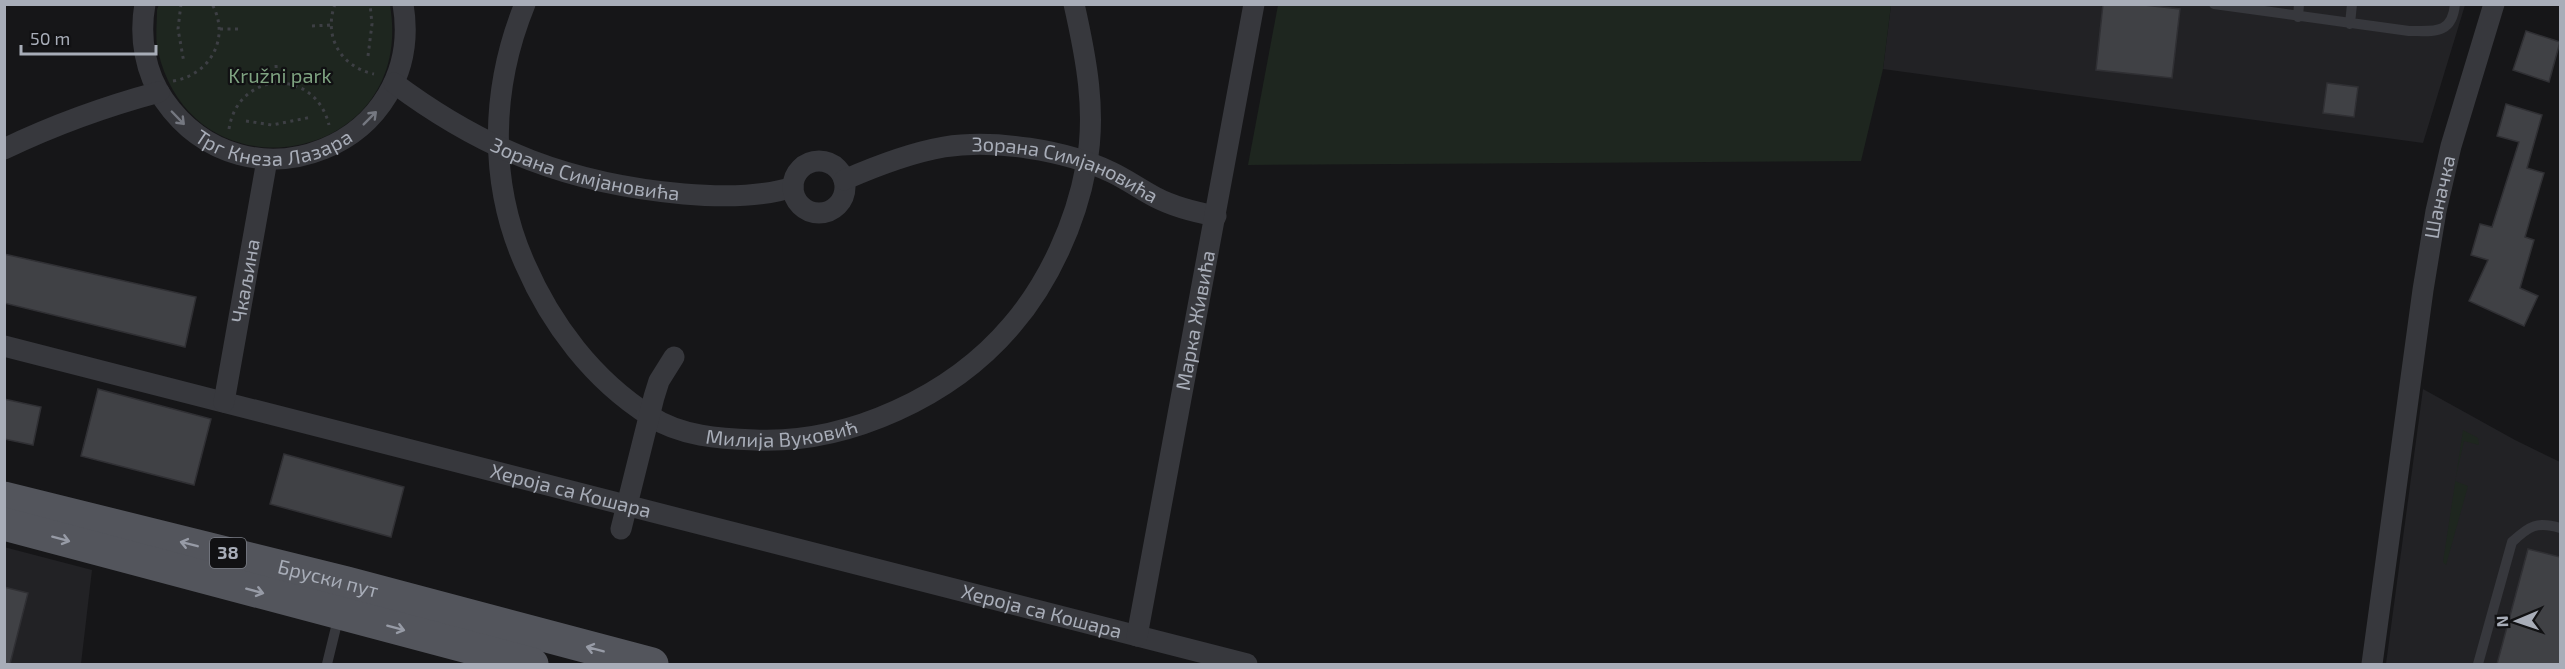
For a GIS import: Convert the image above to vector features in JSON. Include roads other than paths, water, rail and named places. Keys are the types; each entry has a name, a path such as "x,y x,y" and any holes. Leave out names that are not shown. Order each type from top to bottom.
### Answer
{"main road":[{"name":"Бруски пут","path":"4,498 344,598 532,664"},
{"name":"Бруски пут","path":"4,524 652,664"}],"street":[{"name":"Трг Кнеза Лазара","path":"145,4 143,43 149,68 164,87 174,114 193,133 224,150 241,156 267,160 298,158 328,149 355,132 378,110 389,79 404,54 406,22 403,4"},
{"name":"Милија Вуковић","path":"525,4 505,63 498,121 498,147 502,192 513,238 536,288 564,334 590,367 650,417 677,429 722,439 773,441 812,437 853,427 914,403 961,373 1012,325 1034,293 1060,247 1087,163 1090,100 1084,48 1074,4"},
{"name":"Марка Живића","path":"1137,636 1254,4"},
{"name":"Шаначка","path":"2372,664 2410,394 2422,290 2436,211 2451,146 2493,4"},
{"name":"Зорана Симјановића","path":"389,79 442,118 498,147 573,176 614,186 707,196 775,193 793,187"},
{"path":"4,149 70,118 164,87"},
{"name":"Зорана Симјановића","path":"844,180 876,166 947,147 1017,147 1052,153 1087,163 1111,172 1157,198 1189,211 1216,216"},
{"name":"Чкаљина","path":"224,402 267,160"},
{"path":"812,162 828,163 835,167 844,180 845,189 839,205 823,213 806,210 795,196 793,187 798,172 812,162"},
{"name":"Хероја са Кошара","path":"4,346 1247,664"},
{"path":"621,529 659,381 674,357"}],"lane":[{"path":"2214,4 2409,32 2437,31 2447,26 2454,15 2456,4"},
{"path":"2298,17 2299,4"},
{"path":"2350,24 2352,4"},
{"path":"2478,664 2512,542 2526,528 2547,524 2560,528"},
{"path":"327,664 344,598"}],"park label":[{"name":"Kružni park","path":"280,76"}]}
